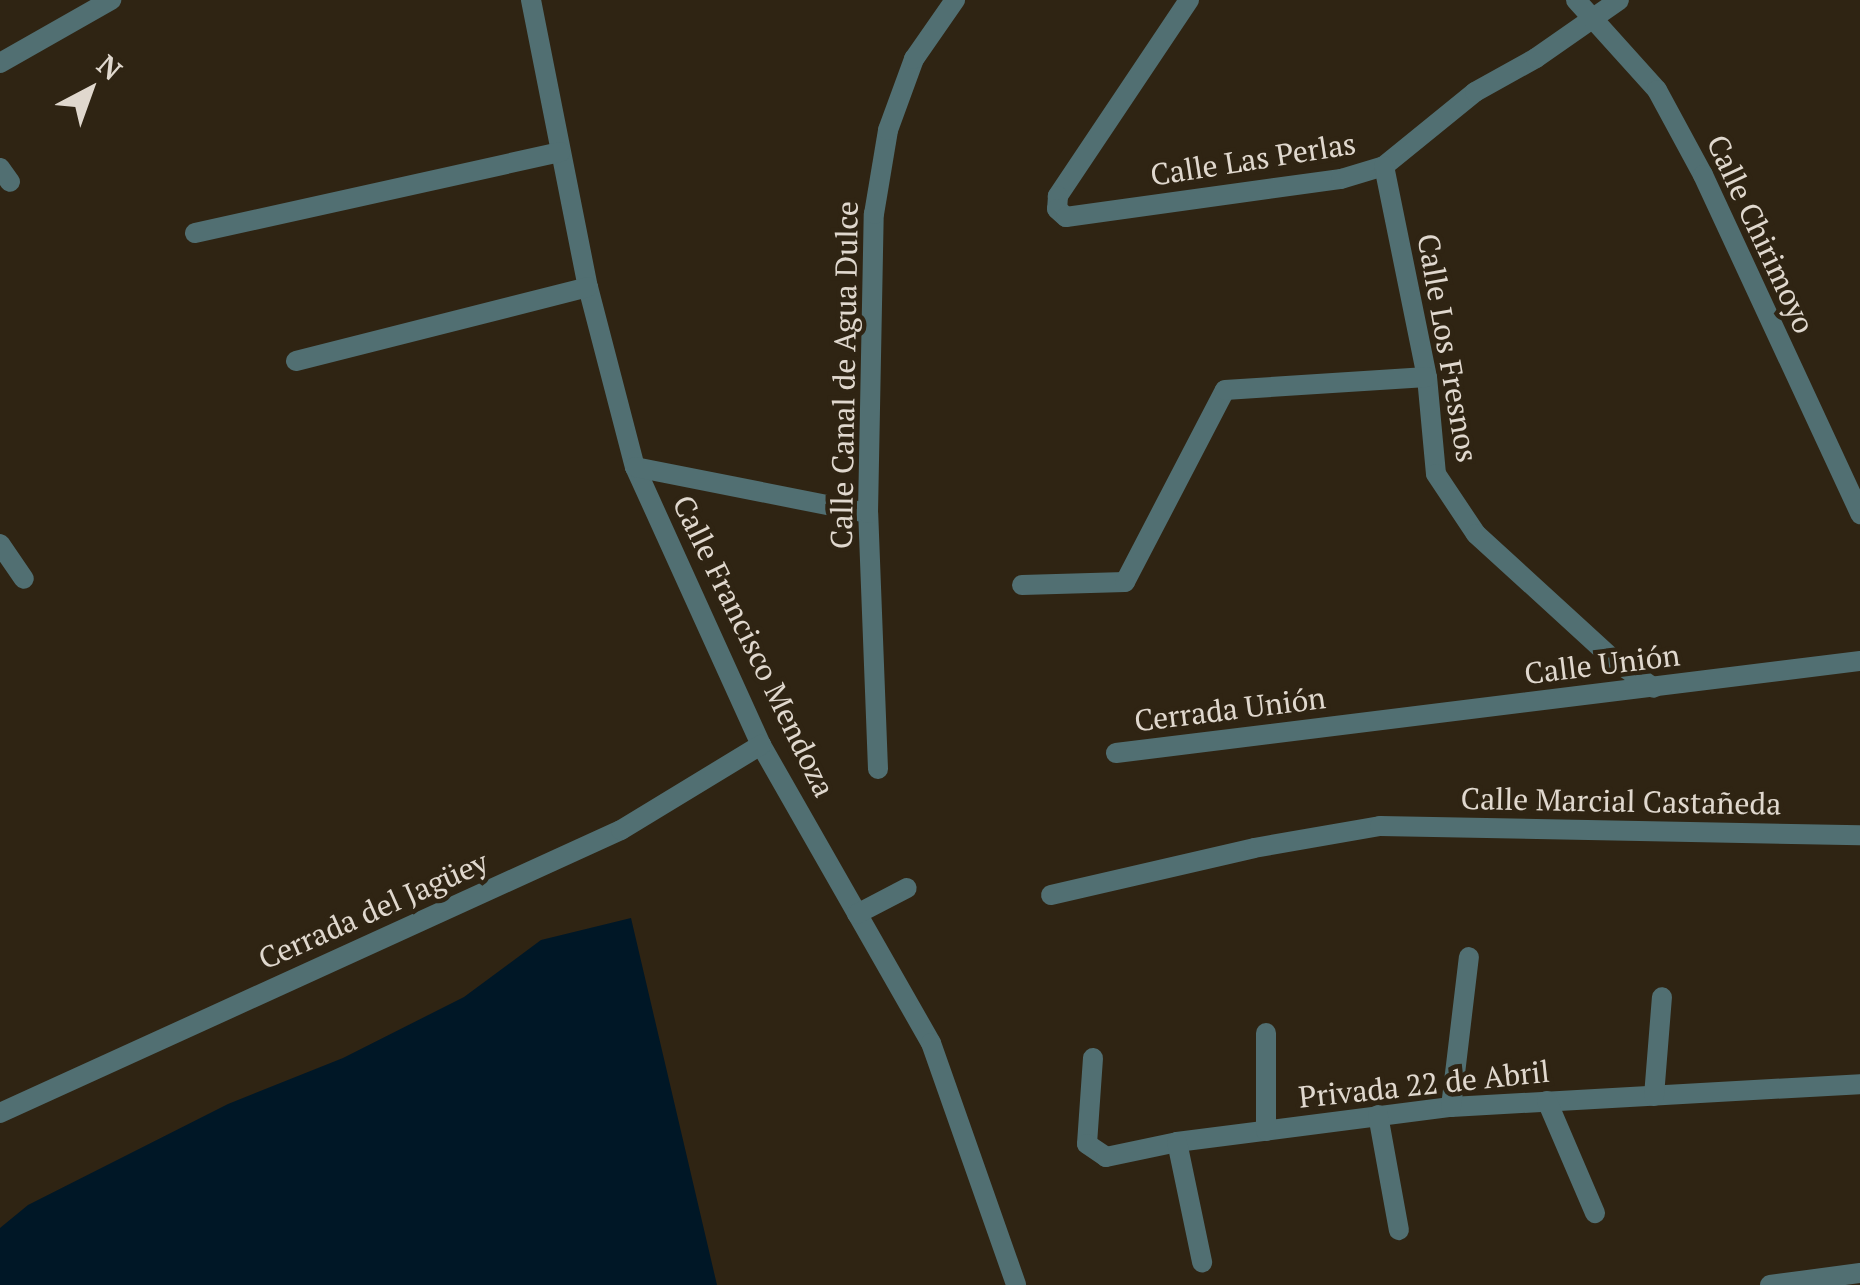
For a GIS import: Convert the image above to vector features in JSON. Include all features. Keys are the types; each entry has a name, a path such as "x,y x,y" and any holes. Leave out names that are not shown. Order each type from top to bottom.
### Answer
{"street":[{"path":"0,64 112,0"},
{"name":"Calle Francisco Mendoza","path":"532,0 588,287 635,467 762,745 931,1043 1016,1285"},
{"name":"Calle Canal de Agua Dulce","path":"878,768 868,513 874,214 888,130 914,60 955,0"},
{"name":"Calle Las Perlas","path":"1189,0 1058,196 1057,209 1066,217 1341,179 1384,166 1475,92 1536,58 1618,0"},
{"name":"Calle Chirimoyo","path":"1576,0 1666,107 1860,514"},
{"path":"195,233 560,152"},
{"name":"Calle Los Fresnos","path":"1384,166 1427,377 1436,474 1476,534 1615,661 1654,688"},
{"path":"296,361 588,287"},
{"path":"1022,585 1124,582 1225,390 1427,377"},
{"path":"635,467 868,513"},
{"path":"0,544 24,579"},
{"name":"Calle Unión","path":"1351,724 1860,660"},
{"name":"Cerrada Unión","path":"1116,753 1351,724"},
{"name":"Cerrada del Jagüey","path":"0,1113 621,830 762,745"},
{"name":"Calle Marcial Castañeda","path":"1051,895 1254,848 1380,826 1860,835"},
{"path":"857,914 907,888"},
{"path":"1450,1107 1469,957"},
{"path":"1654,1096 1662,997"},
{"path":"1266,1033 1266,1132"},
{"name":"Privada 22 de Abril","path":"1093,1058 1087,1144 1093,1152 1106,1157 1177,1142 1450,1107 1860,1084"},
{"path":"1546,1101 1594,1212"},
{"path":"1378,1115 1399,1230"},
{"path":"1177,1142 1202,1262"},
{"path":"1770,1285 1860,1273"}],"water":[{"path":"631,918 717,1285 0,1285 0,1228 28,1205 228,1104 343,1058 464,997 541,940"}]}
